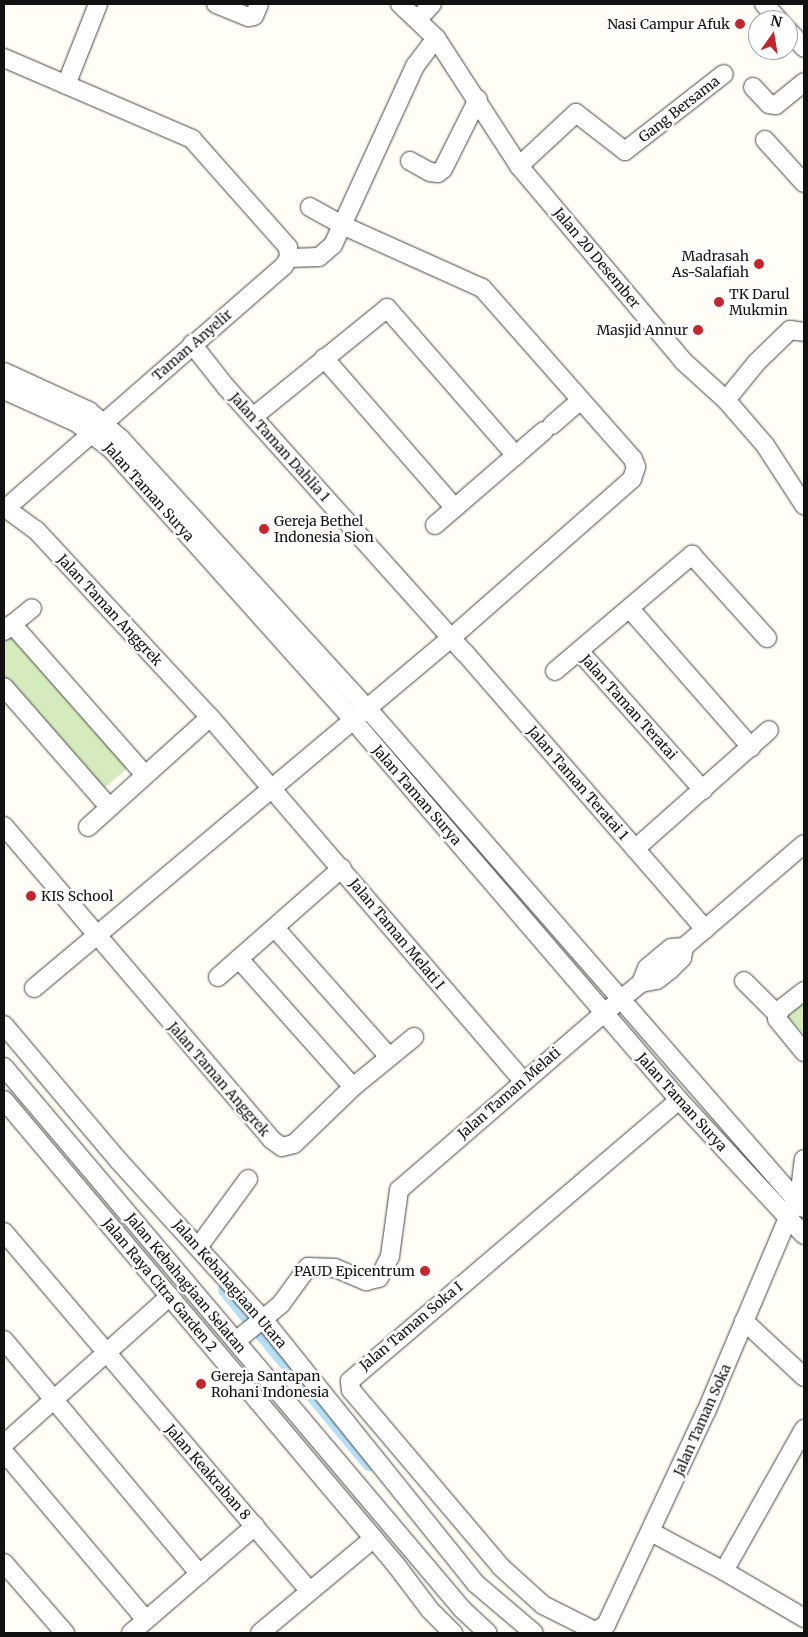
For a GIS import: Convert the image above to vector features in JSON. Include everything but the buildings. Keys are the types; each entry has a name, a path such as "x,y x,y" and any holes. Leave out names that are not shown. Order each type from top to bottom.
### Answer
{"street":[{"path":"66,85 98,4"},
{"path":"216,4 255,10"},
{"name":"Jalan 20 Desember","path":"400,4 418,18 436,38 478,99 519,166 683,361 726,400 765,445 804,505"},
{"path":"418,18 432,4"},
{"path":"4,58 192,139 288,247 289,258 319,257 326,254 344,226 415,66 436,38"},
{"name":"Gang Bersama","path":"519,166 576,113 625,151 724,74"},
{"path":"753,87 769,104 776,105 804,82"},
{"path":"410,161 430,172 438,173 443,169 478,99"},
{"path":"765,140 804,183"},
{"path":"34,988 98,937 272,786 451,638 632,479 636,467 633,458 482,288 344,226 310,207"},
{"name":"Taman Anyelir","path":"4,508 283,267 289,258"},
{"path":"253,417 387,308 516,456"},
{"path":"726,400 757,362 790,330 804,332"},
{"name":"Jalan Taman Dahlia 1","path":"192,344 253,417 451,638"},
{"path":"324,358 455,508"},
{"name":"Jalan Taman Surya","path":"4,372 71,402 98,428 367,708 621,999 801,1196"},
{"name":"Jalan Taman Surya","path":"4,390 98,428 352,719 679,1100 804,1235"},
{"path":"435,525 581,400"},
{"name":"Jalan Taman Anggrek","path":"4,508 36,530 272,786"},
{"name":"Jalan Taman Teratai","path":"703,790 580,652 694,555 767,638"},
{"path":"32,608 8,627 145,775"},
{"path":"630,609 751,747"},
{"name":"Jalan Taman Teratai 1","path":"451,638 705,929"},
{"path":"555,671 580,652"},
{"path":"4,687 109,807"},
{"path":"88,827 210,717"},
{"path":"635,849 769,730"},
{"name":"Jalan Taman Melati I","path":"272,786 523,1081"},
{"name":"Jalan Taman Anggrek","path":"4,826 272,1140 282,1147 294,1144 353,1087 414,1037"},
{"path":"621,999 640,983 647,968 671,948 684,947 804,844"},
{"path":"218,977 342,868"},
{"path":"275,928 389,1057"},
{"path":"239,959 353,1087"},
{"path":"744,981 778,1014 779,1023 804,1052"},
{"path":"778,1014 804,991"},
{"name":"Jalan Taman Melati","path":"263,1319 281,1304 308,1267 335,1268 366,1281 379,1278 390,1256 399,1190 523,1081 621,999"},
{"name":"Jalan Kebahagiaan Utara","path":"4,1025 118,1162 199,1246 263,1319 476,1583 534,1633"},
{"path":"8,1071 29,1057"},
{"name":"Jalan Kebahagiaan Selatan","path":"8,1071 100,1177 462,1609 488,1633"},
{"name":"Jalan Raya Citra Garden 2","path":"4,1100 374,1538 430,1610 453,1633"},
{"name":"Jalan Taman Soka I","path":"598,1632 543,1606 501,1567 351,1390 350,1381 679,1100"},
{"name":"Jalan Taman Soka","path":"598,1632 606,1625 651,1532 788,1218 801,1196 804,1159"},
{"path":"100,1177 118,1162"},
{"path":"199,1246 248,1178"},
{"name":"Jalan Keakraban 8","path":"4,1232 310,1592"},
{"path":"4,1444 170,1296"},
{"path":"236,1341 263,1319"},
{"path":"744,1321 804,1377"},
{"path":"4,1340 200,1574"},
{"path":"724,1571 804,1429"},
{"path":"4,1452 146,1620"},
{"path":"131,1633 255,1526"},
{"path":"651,1532 724,1571 804,1618"},
{"path":"260,1633 374,1538"},
{"path":"4,1563 65,1633"}],"green space":[{"path":"13,634 130,766 101,791 4,682 4,643"},
{"path":"804,1001 804,1034 786,1015"}],"waterway":[{"path":"225,1290 369,1464"}],"place":[{"name":"Nasi Campur Afuk","path":"740,24"},
{"name":"Madrasah As-Salafiah","path":"759,264"},
{"name":"TK Darul Mukmin","path":"719,302"},
{"name":"Masjid Annur","path":"698,330"},
{"name":"Gereja Bethel Indonesia Sion","path":"264,529"},
{"name":"KIS School","path":"31,896"},
{"name":"PAUD Epicentrum","path":"425,1271"},
{"name":"Gereja Santapan Rohani Indonesia","path":"201,1384"}]}
